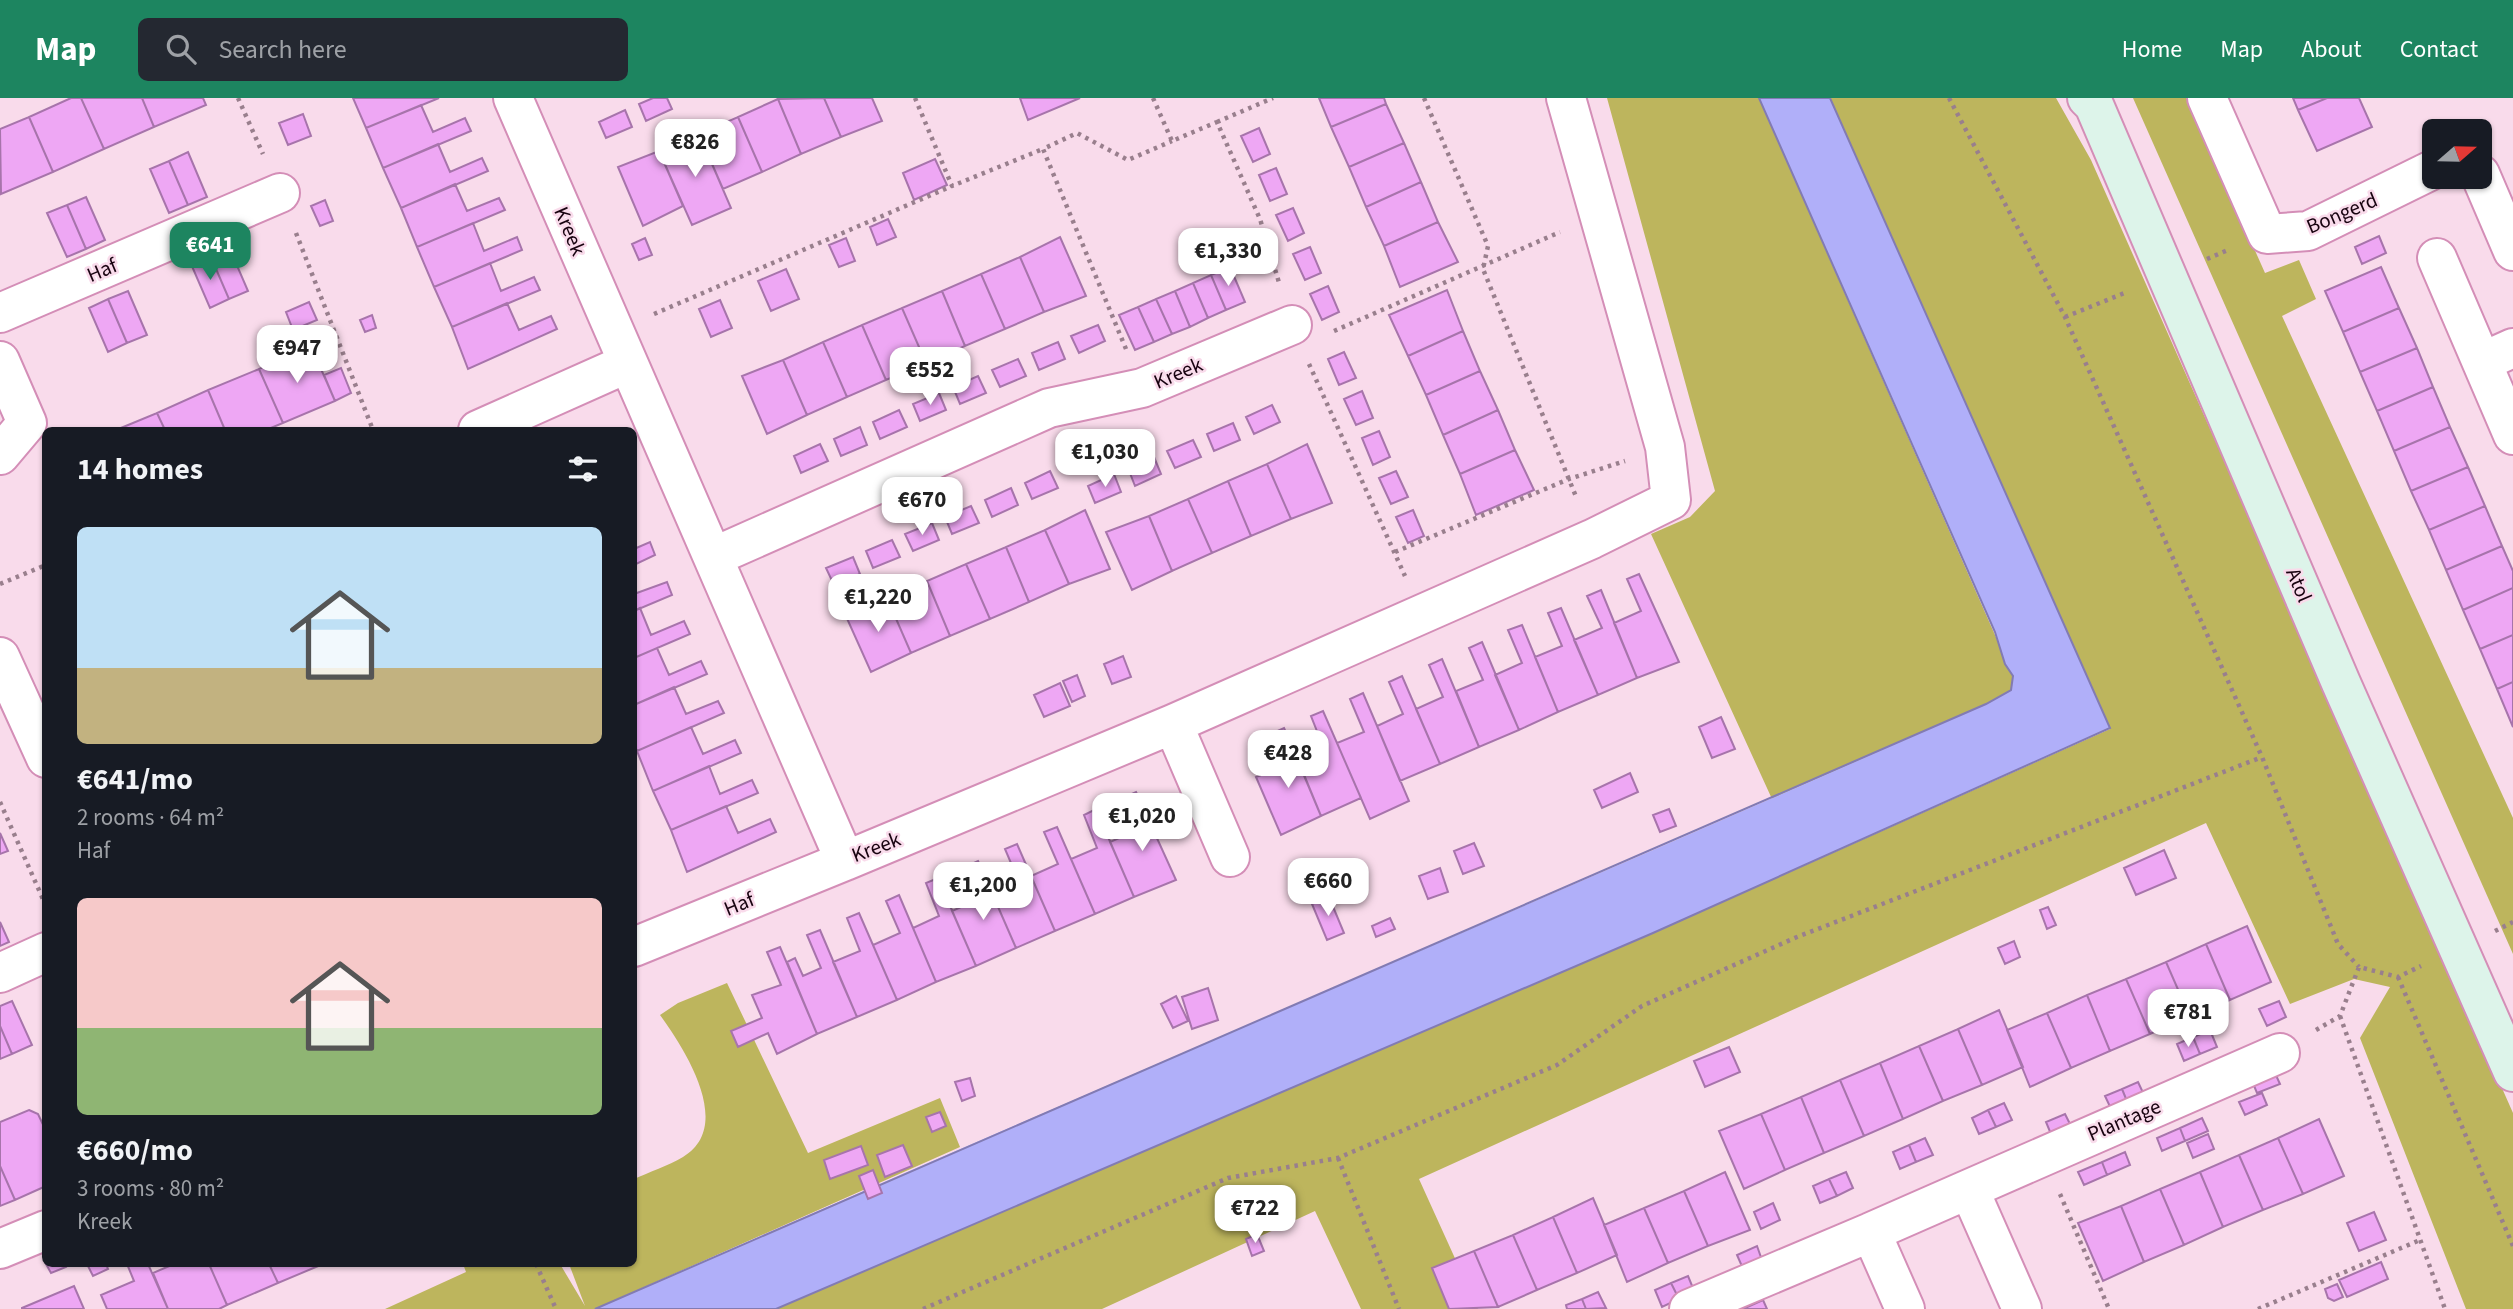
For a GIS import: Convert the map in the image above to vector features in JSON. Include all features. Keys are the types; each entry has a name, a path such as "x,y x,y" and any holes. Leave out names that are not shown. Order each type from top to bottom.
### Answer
{"street":[{"name":"Kreek","path":"513,98 845,862 1173,724 1592,539 1671,500 1665,447 1566,98"},
{"name":"Atol","path":"2087,98 2094,105 2341,683 2513,1072"},
{"name":"Bongerd","path":"2207,98 2267,234 2308,231 2422,175"},
{"path":"2486,189 2513,251"},
{"name":"Haf","path":"0,313 280,193"},
{"path":"2437,258 2497,355 2513,435"},
{"name":"Kreek","path":"713,557 1049,408 1142,388 1309,330"},
{"path":"483,427 620,348"},
{"path":"0,361 27,423 0,456"},
{"path":"0,657 42,749"},
{"path":"1173,724 1230,857"},
{"name":"Haf","path":"637,946 845,862"},
{"path":"0,973 42,955"},
{"name":"Plantage","path":"1689,1309 2280,1052"},
{"path":"1969,1189 2022,1309"},
{"path":"0,1249 42,1232"},
{"path":"1871,1232 1905,1309"}],"path":[{"path":"238,98 280,193 372,427"},
{"path":"915,98 952,186"},
{"path":"1217,122 1273,98"},
{"path":"1424,98 1488,246 1483,269 1592,539"},
{"path":"1949,98 2065,317 2262,757 2338,944 2359,967 2398,977 2513,922"},
{"path":"620,348 952,186 1077,133 1128,159 1172,141"},
{"path":"1042,149 1142,388"},
{"path":"1309,330 1483,269 1599,214"},
{"path":"1395,552 1569,479 1665,447"},
{"path":"0,584 42,567"},
{"path":"923,1309 1228,1178 1338,1158 1557,1065 1642,1006 1797,937 2262,757"},
{"path":"0,802 42,897"},
{"path":"2280,1052 2340,1016 2359,967"},
{"path":"2398,977 2513,1246"},
{"path":"2340,1016 2445,1309"},
{"path":"1338,1158 1399,1309"},
{"path":"2258,1309 2420,1240"},
{"path":"537,1267 556,1309"}],"shaded area":[{"path":"1607,98 1759,98 2013,676 2011,690 1986,704 1772,799 1651,534 1690,517 1715,491"},
{"path":"1830,98 2056,98 2091,160 2513,1113 2513,1309 2466,1309 2360,1038 2390,987 2354,979 2290,1004 2206,823 1419,1179 1478,1309 1361,1309 1315,1211 1102,1309 776,1309 1653,933 2110,729"},
{"path":"2133,98 2187,98 2265,273 2299,260 2316,299 2282,316 2513,818 2513,954"},
{"path":"727,983 808,1153 940,1098 960,1147 595,1309 385,1309 466,1272 464,1267 562,1267 585,1306 570,1267 637,1267 637,1178 683,1157 698,1143 705,1126 705,1107 692,1066 660,1015 678,1003"}],"water":[{"path":"1759,98 1830,98 2110,728 1653,933 776,1309 595,1309 1813,780 1986,704 2011,690 2013,676 2005,664 1995,632"}],"building":[{"path":"71,98 81,98 104,149 53,172 29,117"},
{"path":"81,98 142,98 154,127 104,149"},
{"path":"142,98 203,98 206,105 154,127"},
{"path":"353,98 439,98 366,128"},
{"path":"653,98 667,98 672,109 646,121 639,104"},
{"path":"824,98 841,137 801,154 778,99"},
{"path":"824,98 872,98 882,121 841,137"},
{"path":"1020,98 1080,98 1028,120"},
{"path":"1319,98 1384,98 1386,104 1331,127"},
{"path":"2293,98 2327,98 2298,110"},
{"path":"2327,98 2359,98 2372,127 2317,151 2298,110"},
{"path":"778,99 801,154 762,172 738,117"},
{"path":"1386,104 1404,143 1349,167 1331,127"},
{"path":"421,105 433,132 465,118 471,131 383,168 366,128"},
{"path":"625,110 632,127 606,138 599,122"},
{"path":"303,114 311,136 288,145 279,123"},
{"path":"29,117 53,172 1,194 0,129"},
{"path":"738,117 762,172 723,189 699,134"},
{"path":"1259,128 1270,154 1253,162 1241,136"},
{"path":"699,134 731,208 692,225 659,151"},
{"path":"1404,143 1421,182 1366,207 1349,167"},
{"path":"438,144 450,172 482,158 488,171 401,208 383,168"},
{"path":"659,151 683,206 643,226 618,167"},
{"path":"188,152 207,197 188,205 169,161"},
{"path":"935,159 947,185 914,200 903,173"},
{"path":"169,161 188,205 169,213 150,169"},
{"path":"1276,168 1287,194 1270,201 1259,175"},
{"path":"1421,182 1438,222 1384,246 1366,207"},
{"path":"455,184 467,211 499,198 505,210 417,247 401,208"},
{"path":"86,197 105,240 86,249 67,205"},
{"path":"325,200 333,221 320,226 311,206"},
{"path":"67,205 86,249 67,257 47,213"},
{"path":"1293,208 1304,233 1288,241 1276,215"},
{"path":"888,219 896,237 877,245 870,227"},
{"path":"1438,222 1458,262 1400,287 1384,246"},
{"path":"473,223 484,251 517,237 522,250 434,287 417,247"},
{"path":"1216,236 1227,262 1209,269 1198,244"},
{"path":"2379,236 2386,253 2362,264 2355,247"},
{"path":"1060,237 1086,296 1044,312 1020,257"},
{"path":"645,238 652,255 639,260 632,244"},
{"path":"846,238 855,261 839,267 829,245"},
{"path":"229,247 248,291 229,299 210,255"},
{"path":"1310,247 1321,273 1305,280 1293,254"},
{"path":"210,255 229,299 210,308 191,264"},
{"path":"1020,257 1044,312 1005,329 981,274"},
{"path":"490,263 501,291 534,277 540,290 452,327 434,287"},
{"path":"1230,267 1245,302 1226,310 1211,275"},
{"path":"2381,267 2399,308 2343,332 2325,291"},
{"path":"786,269 799,299 771,311 758,281"},
{"path":"981,274 1005,329 965,346 942,291"},
{"path":"1211,275 1226,310 1208,318 1193,283"},
{"path":"1193,283 1208,318 1190,327 1175,291"},
{"path":"1328,286 1339,312 1322,320 1310,294"},
{"path":"1447,290 1463,331 1408,356 1389,315"},
{"path":"128,291 147,335 127,343 108,299"},
{"path":"942,291 965,346 926,363 902,308"},
{"path":"1175,291 1190,327 1172,334 1156,299"},
{"path":"108,299 127,343 108,352 89,308"},
{"path":"1156,299 1172,334 1154,342 1138,307"},
{"path":"720,300 732,328 711,337 699,309"},
{"path":"309,302 317,320 293,330 286,312"},
{"path":"507,303 519,330 551,316 557,329 468,369 452,327"},
{"path":"1138,307 1154,342 1135,350 1119,315"},
{"path":"902,308 926,363 886,380 862,325"},
{"path":"2399,308 2417,348 2360,372 2343,332"},
{"path":"372,315 376,328 365,332 360,320"},
{"path":"862,325 886,380 847,397 823,342"},
{"path":"1098,325 1105,341 1079,353 1071,336"},
{"path":"1463,331 1480,371 1426,395 1408,356"},
{"path":"823,342 847,397 807,415 783,360"},
{"path":"1058,342 1065,359 1039,370 1032,353"},
{"path":"311,346 335,401 283,423 259,369"},
{"path":"2417,348 2433,387 2377,411 2360,372"},
{"path":"1344,352 1356,378 1339,385 1328,359"},
{"path":"1018,359 1026,376 1000,387 992,370"},
{"path":"783,360 807,415 767,434 742,376"},
{"path":"341,368 351,393 335,401 324,375"},
{"path":"259,369 283,423 273,427 224,427 208,390"},
{"path":"1480,371 1498,410 1443,435 1426,395"},
{"path":"978,376 986,393 960,404 953,387"},
{"path":"2433,387 2450,427 2394,451 2377,411"},
{"path":"208,390 224,427 164,427 157,413"},
{"path":"1362,391 1373,418 1356,425 1344,399"},
{"path":"939,393 946,410 920,421 913,404"},
{"path":"1272,405 1280,422 1254,434 1246,417"},
{"path":"899,410 907,427 880,439 873,422"},
{"path":"1498,410 1515,450 1460,474 1443,435"},
{"path":"157,413 164,427 123,427"},
{"path":"1233,423 1240,440 1214,451 1207,434"},
{"path":"860,427 867,445 841,456 834,439"},
{"path":"2450,427 2468,467 2411,491 2394,451"},
{"path":"1379,431 1390,457 1373,465 1362,438"},
{"path":"1193,440 1201,457 1175,468 1167,451"},
{"path":"820,444 828,461 801,473 794,456"},
{"path":"1307,444 1332,503 1291,519 1267,464"},
{"path":"1515,450 1534,490 1476,515 1460,474"},
{"path":"1154,457 1161,474 1135,486 1128,468"},
{"path":"1267,464 1291,519 1251,536 1228,481"},
{"path":"2468,467 2485,506 2429,530 2411,491"},
{"path":"1050,471 1058,488 1032,499 1025,483"},
{"path":"1396,471 1408,497 1391,504 1379,478"},
{"path":"1114,474 1121,492 1095,503 1088,486"},
{"path":"1228,481 1251,536 1212,553 1188,499"},
{"path":"1011,488 1018,505 992,517 985,500"},
{"path":"1188,499 1212,553 1172,571 1149,516"},
{"path":"971,506 979,523 952,534 945,517"},
{"path":"2485,506 2502,546 2446,570 2429,530"},
{"path":"1085,510 1110,569 1069,584 1045,530"},
{"path":"1413,510 1424,536 1408,543 1396,517"},
{"path":"1149,516 1172,571 1132,590 1106,532"},
{"path":"932,523 939,540 913,551 905,534"},
{"path":"1045,530 1069,584 1029,602 1006,547"},
{"path":"892,540 900,557 873,568 866,551"},
{"path":"650,542 655,555 637,564 637,548"},
{"path":"2502,546 2513,571 2513,588 2463,610 2446,570"},
{"path":"1006,547 1029,602 990,619 966,564"},
{"path":"853,557 860,574 834,585 826,568"},
{"path":"966,564 990,619 950,636 927,581"},
{"path":"1639,574 1679,662 1637,678 1614,623 1641,611 1627,579"},
{"path":"927,581 950,636 911,653 887,598"},
{"path":"667,582 672,595 637,610 637,593"},
{"path":"2513,588 2513,635 2480,649 2463,610"},
{"path":"1601,590 1637,678 1598,695 1574,640 1602,628 1587,596"},
{"path":"887,598 911,653 871,672 845,614"},
{"path":"640,608 651,635 684,621 690,634 637,657 637,610"},
{"path":"1561,608 1598,695 1558,712 1535,657 1562,646 1548,613"},
{"path":"1522,625 1558,712 1519,730 1495,675 1522,663 1508,630"},
{"path":"2513,635 2513,682 2497,689 2480,649"},
{"path":"1482,642 1519,730 1479,747 1456,691 1483,680 1469,648"},
{"path":"657,648 669,675 701,661 707,674 637,704 637,657"},
{"path":"1123,656 1131,677 1112,684 1104,664"},
{"path":"1442,659 1479,747 1440,764 1416,709 1443,697 1429,665"},
{"path":"1077,675 1085,696 1072,702 1063,681"},
{"path":"1402,676 1440,764 1400,781 1377,726 1403,714 1389,682"},
{"path":"2513,682 2513,727 2497,689"},
{"path":"1060,683 1070,706 1044,717 1034,695"},
{"path":"674,687 686,714 718,701 724,713 637,751 637,704"},
{"path":"1363,693 1409,801 1370,819 1337,743 1364,732 1350,699"},
{"path":"1323,711 1361,798 1321,816 1298,760 1324,749 1311,716"},
{"path":"1721,717 1735,749 1712,758 1699,727"},
{"path":"691,727 703,754 735,740 741,753 653,791 637,751"},
{"path":"1284,728 1321,816 1281,835 1256,777 1285,766 1271,734"},
{"path":"709,766 720,794 752,780 758,793 671,830 653,791"},
{"path":"1630,773 1638,792 1602,808 1594,790"},
{"path":"1136,792 1176,880 1134,897 1110,842 1137,830 1123,798"},
{"path":"726,806 738,833 770,819 776,832 687,872 671,830"},
{"path":"1096,809 1134,897 1095,914 1071,859 1097,848 1084,815"},
{"path":"1669,809 1676,826 1660,832 1653,815"},
{"path":"1057,827 1095,914 1055,931 1031,876 1058,864 1044,832"},
{"path":"0,833 8,851 0,854"},
{"path":"1474,843 1484,866 1463,874 1454,851"},
{"path":"1017,844 1055,931 1016,948 992,893 1019,882 1005,849"},
{"path":"2164,850 2176,878 2136,895 2124,868"},
{"path":"978,861 1016,948 976,966 952,911 979,899 965,867"},
{"path":"1440,868 1448,892 1428,899 1419,876"},
{"path":"938,878 976,966 936,982 913,928 939,916 926,883"},
{"path":"899,895 936,982 897,1000 873,945 900,933 886,901"},
{"path":"1329,897 1344,933 1327,940 1312,904"},
{"path":"2048,907 2056,925 2047,929 2040,910"},
{"path":"859,913 897,1000 857,1017 833,962 860,951 847,918"},
{"path":"1390,918 1395,929 1376,937 1372,926"},
{"path":"0,922 9,942 0,946"},
{"path":"2247,926 2271,982 2230,1000 2206,944"},
{"path":"820,930 857,1017 817,1034 787,962 795,958 803,976 821,968 807,935"},
{"path":"2014,941 2020,957 2005,964 1998,948"},
{"path":"2206,944 2230,1000 2190,1017 2166,962"},
{"path":"780,947 817,1034 777,1054 768,1033 738,1047 731,1031 762,1018 752,995 781,985 767,952"},
{"path":"2166,962 2190,1017 2150,1034 2126,979"},
{"path":"2126,979 2150,1034 2110,1051 2087,995"},
{"path":"1208,988 1218,1020 1192,1029 1182,997"},
{"path":"2087,995 2110,1051 2071,1068 2047,1013"},
{"path":"1176,996 1188,1021 1173,1028 1161,1004"},
{"path":"12,1001 32,1045 12,1054 0,1026 0,1006"},
{"path":"2279,1001 2286,1017 2267,1026 2259,1009"},
{"path":"1999,1010 2023,1067 1982,1085 1958,1029"},
{"path":"2047,1013 2071,1068 2030,1087 2007,1030"},
{"path":"0,1026 12,1054 0,1059"},
{"path":"1958,1029 1982,1085 1943,1101 1919,1046"},
{"path":"2210,1030 2217,1047 2200,1054 2193,1037"},
{"path":"2193,1037 2200,1054 2184,1061 2177,1044"},
{"path":"1919,1046 1943,1101 1903,1119 1880,1063"},
{"path":"1729,1047 1740,1072 1705,1087 1694,1061"},
{"path":"1880,1063 1903,1119 1864,1136 1840,1080"},
{"path":"2274,1071 2280,1084 2257,1093 2252,1081"},
{"path":"970,1078 975,1096 962,1101 955,1082"},
{"path":"1840,1080 1864,1136 1824,1153 1801,1097"},
{"path":"2138,1082 2146,1099 2129,1106 2122,1089"},
{"path":"2122,1089 2129,1106 2113,1113 2105,1096"},
{"path":"2262,1093 2267,1105 2245,1115 2239,1102"},
{"path":"1801,1097 1824,1153 1785,1170 1761,1114"},
{"path":"2004,1103 2012,1120 1996,1127 1988,1110"},
{"path":"29,1110 38,1114 42,1122 42,1188 15,1200 0,1166 0,1122"},
{"path":"1988,1110 1996,1127 1979,1134 1972,1118"},
{"path":"940,1112 946,1126 932,1132 926,1117"},
{"path":"1761,1114 1785,1170 1744,1189 1719,1131"},
{"path":"2065,1114 2073,1130 2053,1139 2046,1122"},
{"path":"2202,1118 2208,1131 2185,1141 2180,1128"},
{"path":"2319,1119 2344,1176 2303,1194 2278,1138"},
{"path":"2180,1128 2185,1141 2162,1151 2157,1138"},
{"path":"2208,1134 2214,1149 2193,1158 2187,1143"},
{"path":"1925,1138 1933,1155 1916,1162 1909,1145"},
{"path":"2278,1138 2303,1194 2263,1210 2239,1155"},
{"path":"903,1145 912,1166 885,1177 877,1155"},
{"path":"1909,1145 1916,1162 1900,1169 1893,1152"},
{"path":"861,1146 868,1165 830,1179 824,1160"},
{"path":"2125,1152 2130,1165 2107,1175 2102,1162"},
{"path":"2239,1155 2263,1210 2223,1227 2200,1172"},
{"path":"2102,1162 2107,1175 2084,1185 2078,1172"},
{"path":"0,1166 15,1200 0,1206"},
{"path":"873,1170 882,1193 868,1199 859,1176"},
{"path":"1725,1172 1750,1230 1708,1246 1684,1191"},
{"path":"1846,1172 1853,1188 1837,1196 1829,1179"},
{"path":"2200,1172 2223,1227 2184,1245 2160,1189"},
{"path":"1829,1179 1837,1196 1820,1203 1813,1186"},
{"path":"2160,1189 2184,1245 2144,1262 2121,1206"},
{"path":"1684,1191 1708,1246 1668,1263 1644,1208"},
{"path":"1593,1198 1617,1255 1577,1273 1553,1217"},
{"path":"1773,1203 1780,1220 1761,1229 1754,1212"},
{"path":"2121,1206 2144,1262 2103,1281 2078,1223"},
{"path":"1644,1208 1668,1263 1627,1282 1604,1225"},
{"path":"2374,1212 2386,1240 2359,1251 2347,1223"},
{"path":"1553,1217 1577,1273 1537,1290 1513,1235"},
{"path":"1257,1234 1264,1251 1252,1256 1246,1239"},
{"path":"1513,1235 1537,1290 1498,1307 1474,1251"},
{"path":"1757,1246 1763,1263 1744,1271 1737,1255"},
{"path":"1474,1251 1498,1307 1449,1309 1432,1268"},
{"path":"2381,1262 2388,1279 2347,1297 2339,1280"},
{"path":"48,1267 66,1267 51,1273"},
{"path":"88,1267 107,1267 108,1269 93,1276"},
{"path":"128,1267 149,1267 168,1309 107,1309 101,1295 134,1281"},
{"path":"167,1267 210,1267 227,1305 219,1309 168,1309 153,1273"},
{"path":"210,1267 270,1267 278,1283 227,1305"},
{"path":"270,1267 316,1267 278,1283"},
{"path":"1688,1276 1695,1293 1679,1299 1671,1283"},
{"path":"1671,1283 1679,1299 1662,1307 1655,1290"},
{"path":"2337,1284 2343,1297 2334,1301 2328,1298 2325,1289"},
{"path":"74,1286 84,1309 22,1309 22,1308"},
{"path":"1598,1292 1606,1308 1586,1309 1582,1299"},
{"path":"1582,1299 1586,1309 1567,1309 1566,1305"},
{"path":"1763,1300 1767,1309 1743,1309"}]}
